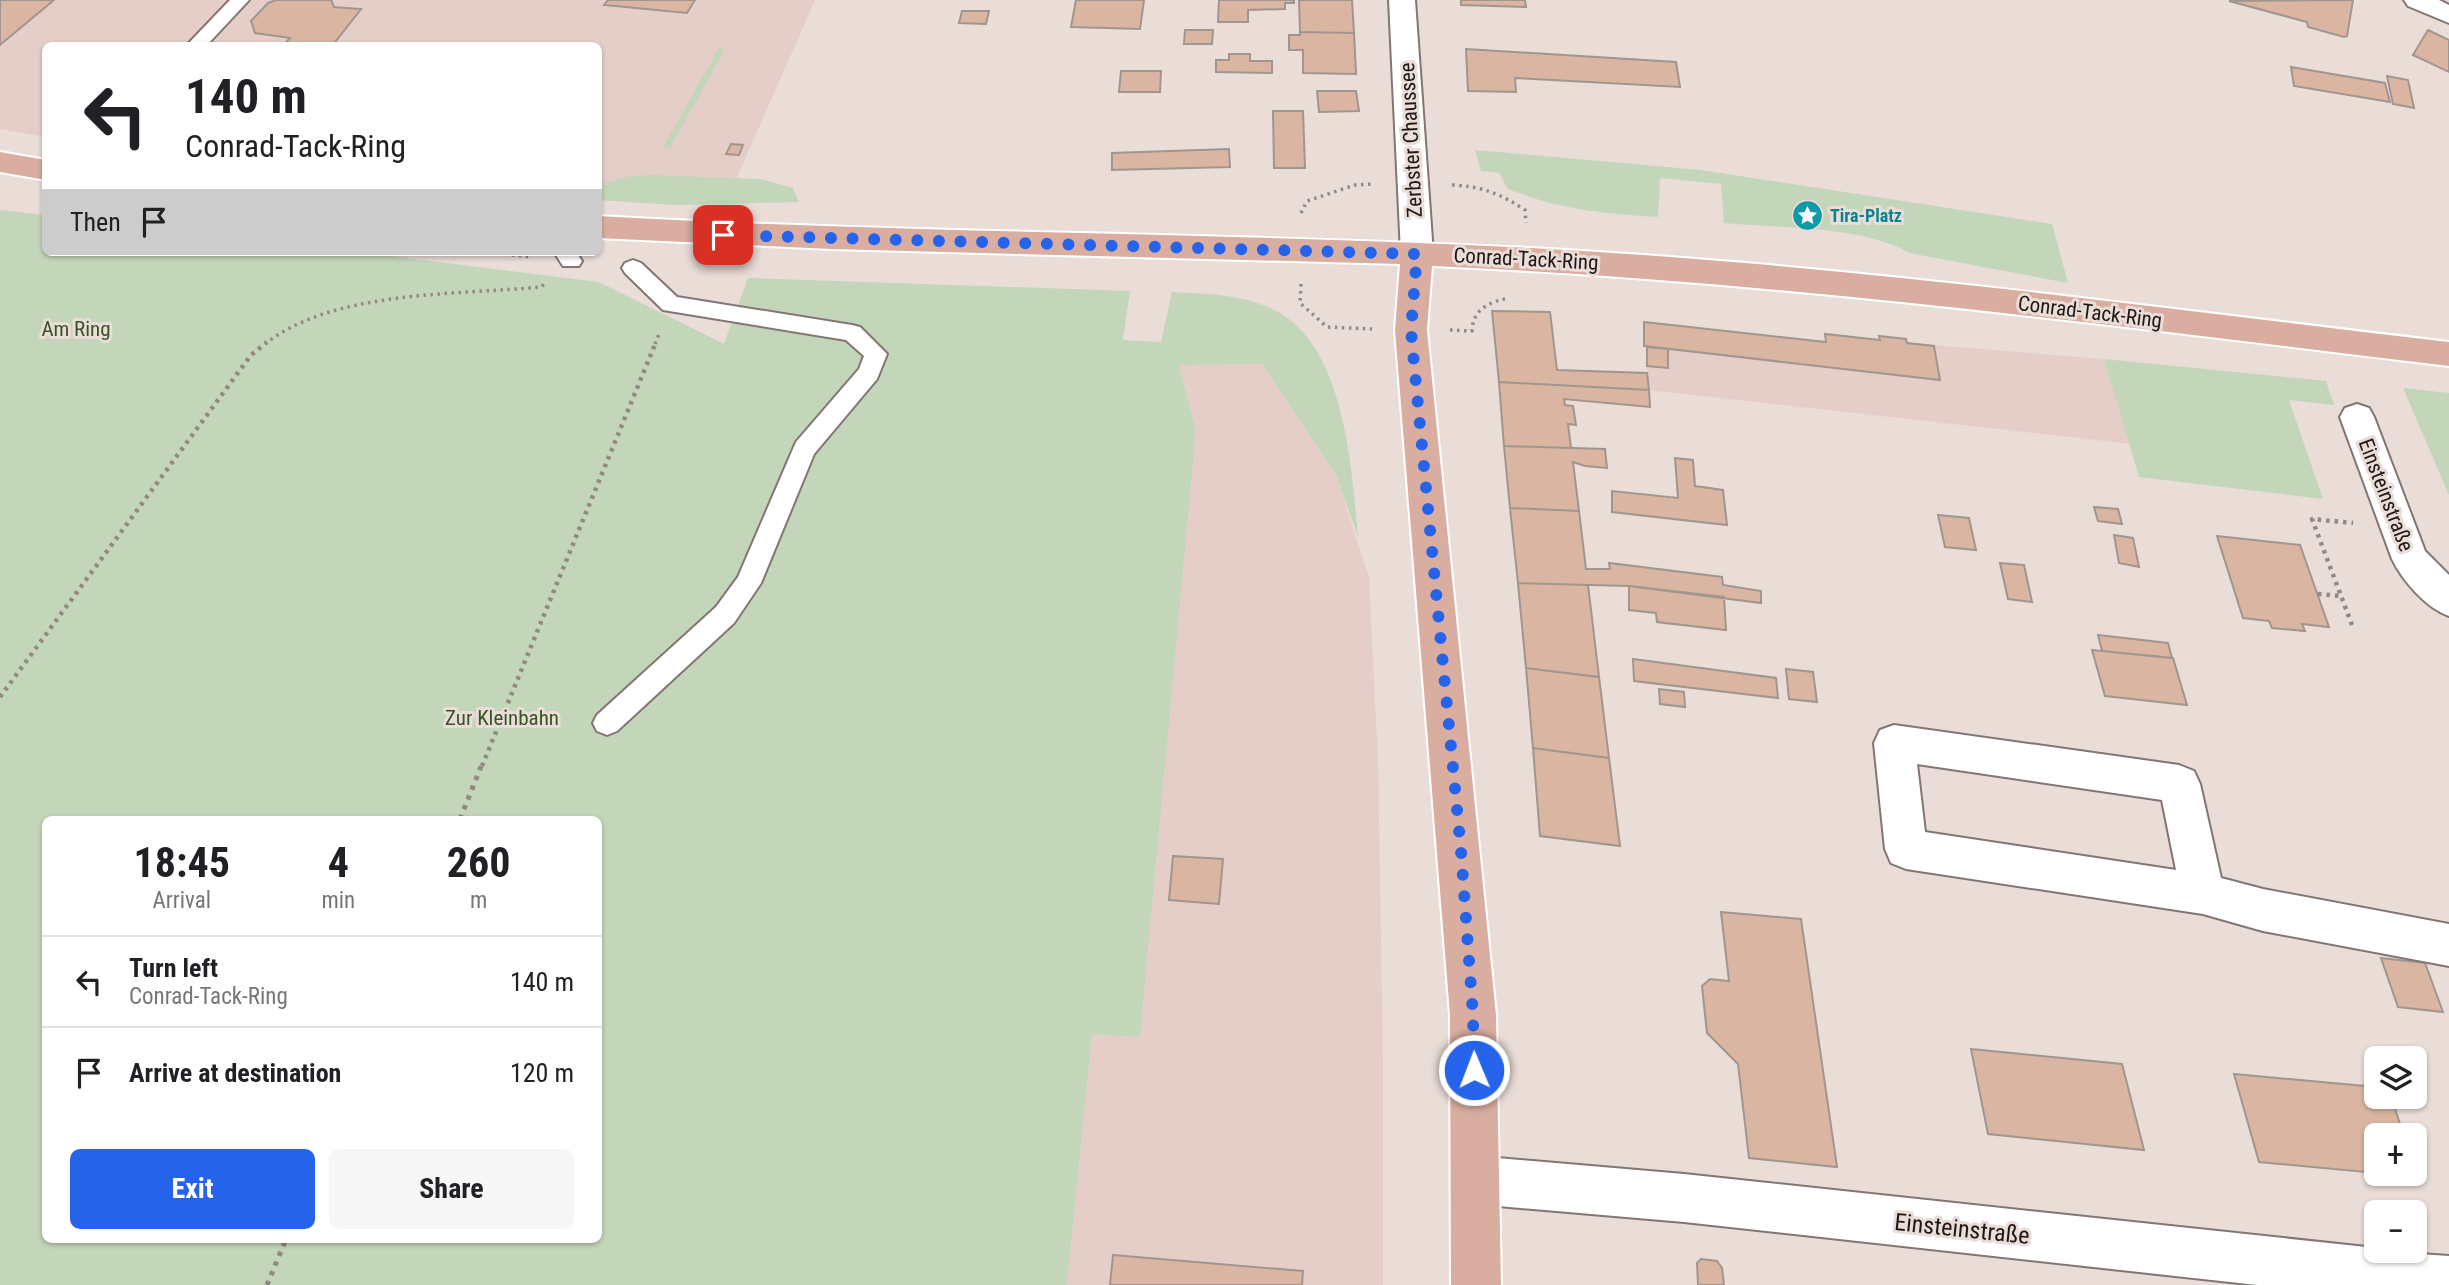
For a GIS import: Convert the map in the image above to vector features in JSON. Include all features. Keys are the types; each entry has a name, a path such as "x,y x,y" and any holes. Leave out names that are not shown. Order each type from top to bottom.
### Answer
{"main road":[{"path":"0,162 42,169"},
{"name":"Conrad-Tack-Ring","path":"602,227 822,239 1417,254 1714,270 2449,354"},
{"name":"Zerbster Chaussee","path":"1417,254 1412,341 1470,974 1476,1285"}],"street":[{"name":"Zerbster Chaussee","path":"1402,0 1417,254"},
{"path":"2417,0 2449,15"},
{"name":"Einsteinstraße","path":"2357,417 2395,527 2410,559 2449,600"},
{"path":"2203,894 2179,784 1894,743 1906,849 2203,894 2263,910 2449,945"},
{"name":"Einsteinstraße","path":"1475,1180 1684,1198 2449,1281"}],"lane":[{"path":"199,42 240,0"},
{"path":"607,723 725,615 748,583 804,449 869,373 876,354 852,333 671,304 633,268"}],"path":[{"path":"0,697 251,355 280,332 323,314 385,302 541,287 568,257"},
{"path":"461,816 671,304"},
{"path":"2352,625 2312,519 2395,527"},
{"path":"2318,594 2341,596"},
{"path":"267,1285 284,1243"}],"shaded area":[{"path":"0,0 815,0 726,202 675,205 602,200 602,42 42,42 42,136 0,129"},
{"path":"1644,322 1825,342 1879,340 1879,336 1906,339 1907,343 2104,359 2132,444 1649,390"},
{"path":"1179,364 1263,364 1337,477 1369,578 1378,762 1383,1057 1383,1285 1067,1285 1092,1034 1140,1036 1196,430"}],"green space":[{"path":"719,48 725,49 670,148 663,147"},
{"name":"Tira-Platz","path":"1475,150 1701,170 2052,224 2068,283 1909,253 1891,244 1845,233 1724,223 1721,184 1660,178 1658,217 1563,206 1508,189 1499,173 1481,171"},
{"path":"630,176 760,179 793,188 799,202 675,205 602,200 602,184"},
{"path":"0,210 42,215 42,256 390,256 599,282 724,344 748,278 1130,291 1123,340 1161,342 1172,292 1214,295 1267,307 1280,313 1302,331 1319,355 1332,383 1341,414 1348,447 1358,537 1337,477 1263,364 1179,365 1196,430 1140,1037 1092,1034 1067,1285 0,1285"},
{"path":"2104,359 2326,381 2334,405 2289,400 2323,499 2139,477"},
{"path":"2403,388 2449,393 2449,495"}],"building":[{"path":"0,0 54,0 0,45"},
{"path":"276,0 331,0 334,7 361,9 335,42 286,42 290,38 255,33 251,21 268,3"},
{"path":"608,0 695,0 687,13 604,5"},
{"path":"1076,0 1144,0 1140,29 1071,27"},
{"path":"1219,0 1294,0 1294,3 1285,3 1285,9 1248,10 1248,22 1218,22"},
{"path":"1299,0 1352,0 1354,33 1300,32"},
{"path":"1461,0 1525,0 1526,7 1461,5"},
{"path":"2353,0 2347,36 2344,37 2308,27 2307,22 2229,1"},
{"path":"962,11 989,11 986,24 959,23"},
{"path":"1185,30 1213,30 1212,44 1184,44"},
{"path":"2428,30 2449,40 2449,72 2413,55"},
{"path":"1300,32 1354,33 1356,74 1303,73 1303,50 1289,50 1289,35 1300,35"},
{"path":"1466,49 1676,62 1680,87 1515,78 1516,92 1468,91"},
{"path":"1229,54 1250,54 1250,61 1272,61 1272,73 1216,72 1216,60 1229,60"},
{"path":"2291,67 2385,83 2390,102 2294,86"},
{"path":"1121,71 1161,71 1160,92 1119,92"},
{"path":"2387,76 2408,80 2414,108 2393,104"},
{"path":"1317,91 1356,91 1359,111 1319,112"},
{"path":"1273,111 1303,111 1305,168 1274,168"},
{"path":"731,144 743,145 739,155 726,154"},
{"path":"1229,149 1230,167 1112,170 1112,153"},
{"path":"1492,311 1550,312 1557,370 1647,373 1649,390 1499,382"},
{"path":"1644,322 1826,342 1825,334 1880,340 1879,336 1906,339 1907,343 1934,346 1940,380 1644,346"},
{"path":"1647,347 1668,349 1668,368 1647,366"},
{"path":"1499,382 1649,390 1650,407 1564,399 1565,405 1573,406 1576,425 1568,424 1571,448 1504,446"},
{"path":"1504,446 1605,449 1607,468 1573,462 1579,511 1510,508"},
{"path":"1675,458 1693,460 1695,486 1723,490 1727,525 1612,512 1612,491 1678,498"},
{"path":"2094,507 2118,509 2122,524 2098,521"},
{"path":"1510,508 1579,511 1586,569 1610,569 1609,563 1722,577 1723,585 1761,591 1761,603 1629,586 1518,583"},
{"path":"1938,515 1969,518 1976,550 1945,547"},
{"path":"2114,535 2133,538 2139,567 2119,563"},
{"path":"2217,536 2300,545 2329,627 2302,624 2305,631 2272,628 2269,621 2243,618"},
{"path":"2000,563 2024,565 2032,602 2008,599"},
{"path":"1518,583 1588,585 1599,677 1526,668"},
{"path":"1629,586 1724,597 1726,630 1657,622 1656,613 1629,610"},
{"path":"2098,635 2168,643 2172,658 2102,651"},
{"path":"2092,650 2173,658 2187,705 2105,696"},
{"path":"1633,659 1776,678 1778,698 1634,681"},
{"path":"1526,668 1599,677 1609,758 1533,748"},
{"path":"1786,669 1813,672 1817,702 1789,699"},
{"path":"1659,689 1684,692 1685,707 1660,704"},
{"path":"1533,748 1609,758 1620,846 1540,836"},
{"path":"1173,856 1223,859 1219,904 1169,900"},
{"path":"1721,912 1801,919 1837,1167 1749,1158 1738,1064 1707,1033 1702,986 1710,979 1729,981"},
{"path":"2381,958 2425,963 2443,1012 2398,1007"},
{"path":"1971,1049 2122,1064 2144,1150 1988,1134"},
{"path":"2234,1074 2364,1086 2364,1109 2395,1109 2400,1123 2364,1123 2364,1172 2259,1162"},
{"path":"1113,1255 1303,1271 1302,1285 1110,1285"},
{"path":"1701,1259 1717,1261 1722,1268 1724,1285 1698,1285 1697,1263"}],"place":[{"name":"Tira-Platz","path":"1807,215"}],"route":[{"path":"723,235 1417,254 1411,330 1461,851 1473,1015 1474,1070"}],"park label":[{"name":"Am Ring","path":"76,329"},
{"name":"Zur Kleinbahn","path":"502,718"}]}
